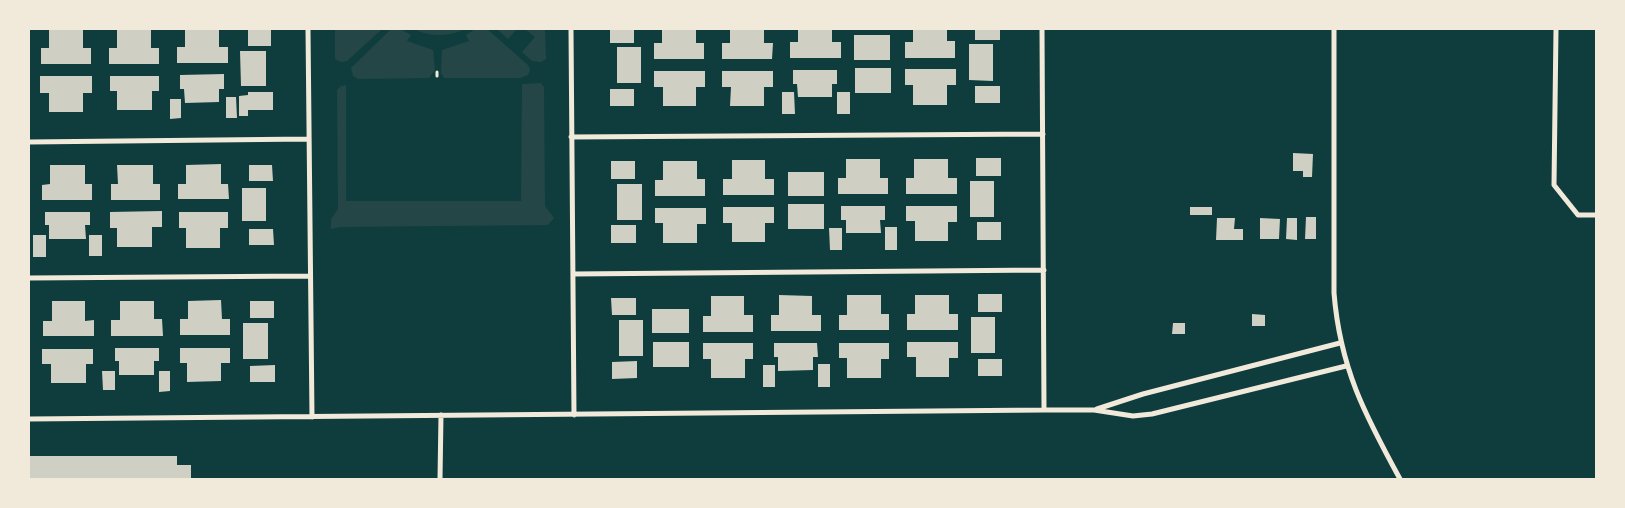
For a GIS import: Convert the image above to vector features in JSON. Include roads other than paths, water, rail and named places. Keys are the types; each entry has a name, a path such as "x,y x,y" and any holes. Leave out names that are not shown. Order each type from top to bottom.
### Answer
{"street":[{"path":"308,29 309,276 312,417"},
{"path":"570,29 574,415"},
{"path":"1042,29 1044,410"},
{"path":"1334,29 1334,293 1340,343 1360,404 1400,479"},
{"path":"1556,29 1554,185 1578,216 1596,215"},
{"path":"571,137 1043,134"},
{"path":"29,142 308,139"},
{"path":"573,274 1044,270"},
{"path":"29,278 309,276"},
{"path":"1094,410 1143,394 1340,343"},
{"path":"29,419 1044,410 1094,410 1133,416 1152,414 1346,366"},
{"path":"440,479 441,415"}]}
